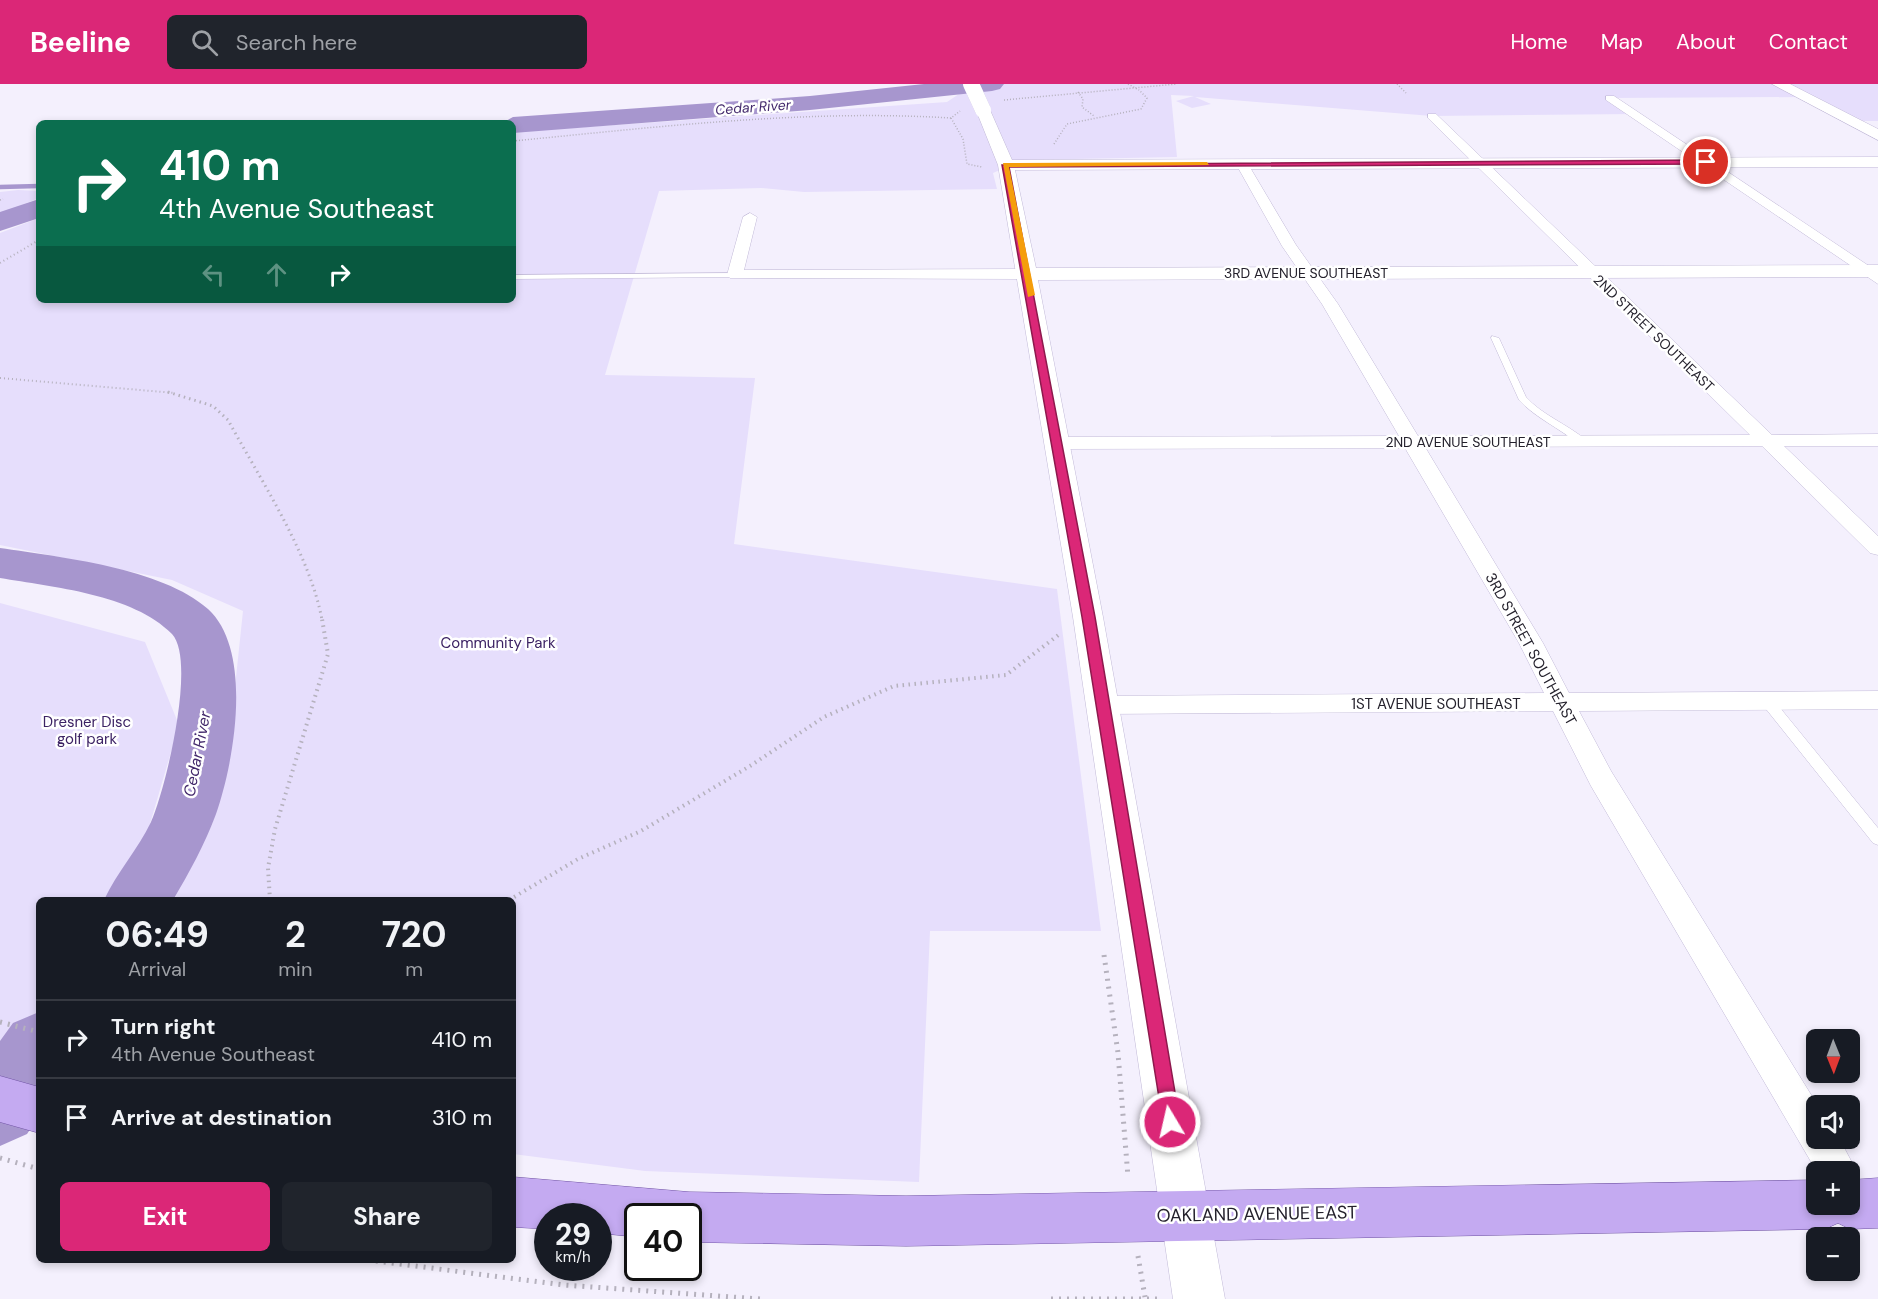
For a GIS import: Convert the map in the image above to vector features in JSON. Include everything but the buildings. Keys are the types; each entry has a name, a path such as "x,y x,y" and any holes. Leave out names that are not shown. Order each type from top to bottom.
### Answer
{"main road":[{"path":"0,1099 36,1109"},
{"name":"OAKLAND AVENUE EAST","path":"702,1216 894,1221 1131,1217 1806,1197"},
{"name":"OAKLAND AVENUE EAST","path":"516,1202 624,1211"}],"street":[{"path":"1779,84 1878,135"},
{"path":"1610,98 1874,274"},
{"path":"980,100 1006,165 1058,443 1075,625 1102,705 1198,1299"},
{"name":"2ND STREET SOUTHEAST","path":"1432,116 1878,548"},
{"path":"1006,165 1878,162"},
{"name":"3RD STREET SOUTHEAST","path":"1242,164 1289,246 1330,303 1531,643 1601,778 1806,1119"},
{"path":"735,275 750,217"},
{"name":"3RD AVENUE SOUTHEAST","path":"735,275 1308,272 1874,274"},
{"name":"2ND AVENUE SOUTHEAST","path":"1058,443 1878,440"},
{"name":"1ST AVENUE SOUTHEAST","path":"1102,705 1878,700"}],"lane":[{"path":"516,277 735,275"},
{"path":"1495,338 1522,398 1529,406 1568,430 1582,442"},
{"path":"1767,701 1878,839"}],"path":[{"path":"951,118 966,147 967,164 977,167 1006,165 1054,144 1067,124 1141,109 1145,106 1147,98 1128,84"},
{"path":"516,141 715,123 884,114 951,118 980,100 1177,84"},
{"path":"1397,84 1406,93"},
{"path":"1077,92 1083,99 1085,111 1095,117"},
{"path":"0,263 36,242"},
{"path":"0,378 172,392 196,398 213,406 228,420 290,533 319,603 328,654 275,829 268,868 270,897"},
{"path":"1064,644 1075,625"},
{"path":"514,897 578,859 641,831 835,712 894,686 1006,675 1075,625"},
{"path":"1102,942 1118,1053 1131,1217 1145,1297"},
{"path":"0,1022 36,1031"},
{"path":"0,1158 36,1168"},
{"path":"390,1263 505,1279 629,1292 760,1299"},
{"path":"1051,1299 1145,1297 1160,1299"}],"green space":[{"name":"Community Park","path":"985,84 1878,84 1878,121 1851,121 1803,97 1611,98 1635,114 1432,116 1195,97 1211,104 1192,108 1176,101 1194,96 1171,95 1177,157 1022,160 993,173 997,189 804,192 761,188 659,191 605,375 755,378 734,544 1057,589 1101,931 930,931 919,1182 645,1171 516,1154 516,897 171,897 212,825 226,772 243,611 172,580 0,545 0,233 36,219 36,303 516,303 516,132 947,102 968,88 986,87"},
{"path":"36,191 36,199 0,214 0,192"},
{"name":"Dresner Disc golf park","path":"0,603 145,642 179,725 142,851 113,897 36,897 36,1018 5,1066 0,1066"}],"waterway":[{"name":"Cedar River","path":"516,125 810,103 992,84"},
{"path":"0,187 36,186"},
{"name":"Cedar River","path":"0,222 36,209"},
{"name":"Cedar River","path":"0,563 74,575 125,588 171,608 190,622 200,636 206,656 208,680 204,734 195,782 186,812 174,838 139,897"},
{"name":"Cedar River","path":"0,1107 36,1053"}],"slow traffic":[{"path":"1031,295 1006,165 1207,164"}],"route":[{"path":"1170,1122 1088,617 1006,165 1706,162"}]}
